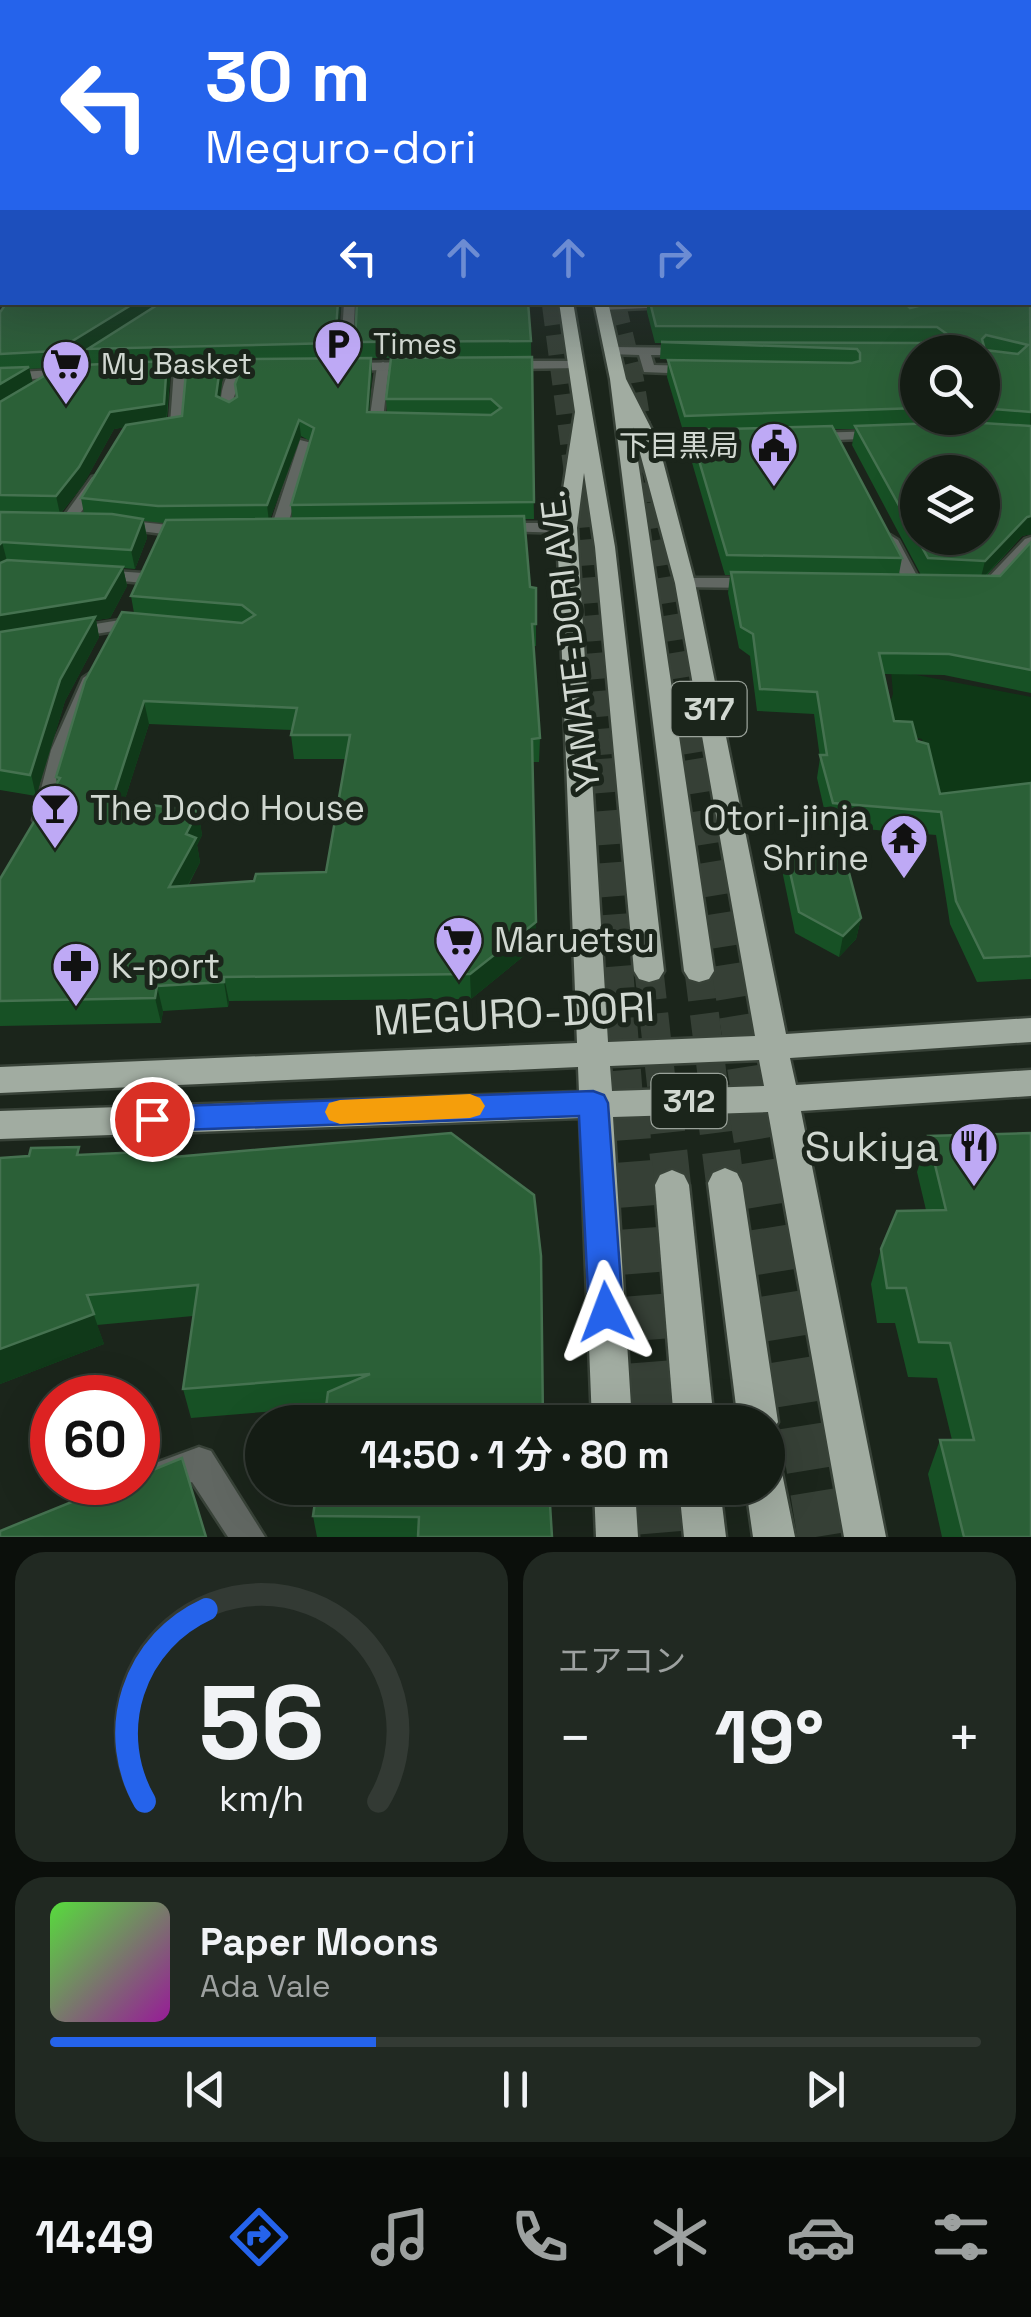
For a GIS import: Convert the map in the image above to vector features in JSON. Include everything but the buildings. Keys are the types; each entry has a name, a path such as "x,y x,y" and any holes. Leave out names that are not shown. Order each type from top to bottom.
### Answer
{"main road":[{"name":"YAMATE-DORI AVE.","path":"567,305 605,548 649,971"},
{"name":"317","path":"602,305 618,379 698,971"},
{"name":"317","path":"618,379 649,442 685,582 866,1537"},
{"name":"317","path":"584,409 567,528 590,1054 611,1405"},
{"name":"MEGURO-DORI","path":"0,1080 863,1043 1031,1030"},
{"name":"312","path":"0,1125 784,1098 1031,1083"},
{"path":"725,1183 756,1405"},
{"path":"672,1185 692,1405"},
{"path":"616,1505 617,1537"},
{"path":"702,1505 705,1537"},
{"path":"769,1505 774,1537"}],"street":[{"path":"346,366 350,305"},
{"path":"612,351 709,350"},
{"path":"644,351 648,369 712,370"},
{"path":"492,366 578,365"},
{"path":"128,371 292,366"},
{"path":"328,366 438,366"},
{"path":"383,366 376,423 414,423"},
{"path":"230,411 226,400 238,367"},
{"path":"140,432 177,428 180,369"},
{"path":"0,378 94,372"},
{"path":"798,438 890,434"},
{"path":"836,436 845,452"},
{"path":"649,442 740,441"},
{"path":"278,531 304,443"},
{"path":"108,461 75,523 142,578 156,628"},
{"path":"876,586 924,588 880,520"},
{"path":"473,528 567,528"},
{"path":"259,531 298,530"},
{"path":"52,636 142,578 200,532"},
{"path":"968,590 986,590 1031,542"},
{"path":"85,575 142,578"},
{"path":"32,838 42,822 78,702 142,578"},
{"path":"685,582 780,584"},
{"path":"160,1478 199,1463 248,1537"}],"green space":[{"path":"891,670 1031,697 1031,791 932,801 922,739 881,730 893,694"}],"tunnel":[{"path":"552,305 578,504"},
{"path":"616,305 634,380 654,504"},
{"path":"578,502 600,761"},
{"path":"654,502 695,761"},
{"path":"600,759 626,1098"},
{"path":"695,759 749,1098"},
{"path":"649,971 663,1098"},
{"path":"699,971 715,1098"},
{"path":"625,1095 649,1405"},
{"path":"662,1095 672,1185"},
{"path":"714,1095 725,1183"},
{"path":"749,1095 820,1537"},
{"path":"656,1505 659,1537"}],"slow traffic":[{"path":"340,1112 470,1106"}],"place":[{"name":"Times","path":"338,386"},
{"name":"My Basket","path":"66,406"},
{"name":"下目黒局","path":"774,488"},
{"name":"The Dodo House","path":"55,850"},
{"name":"Otori-jinja Shrine","path":"904,880"},
{"name":"Maruetsu","path":"459,982"},
{"name":"K-port","path":"76,1008"},
{"name":"Sukiya","path":"974,1188"}],"route":[{"path":"152,1119 593,1103 606,1312"}]}
